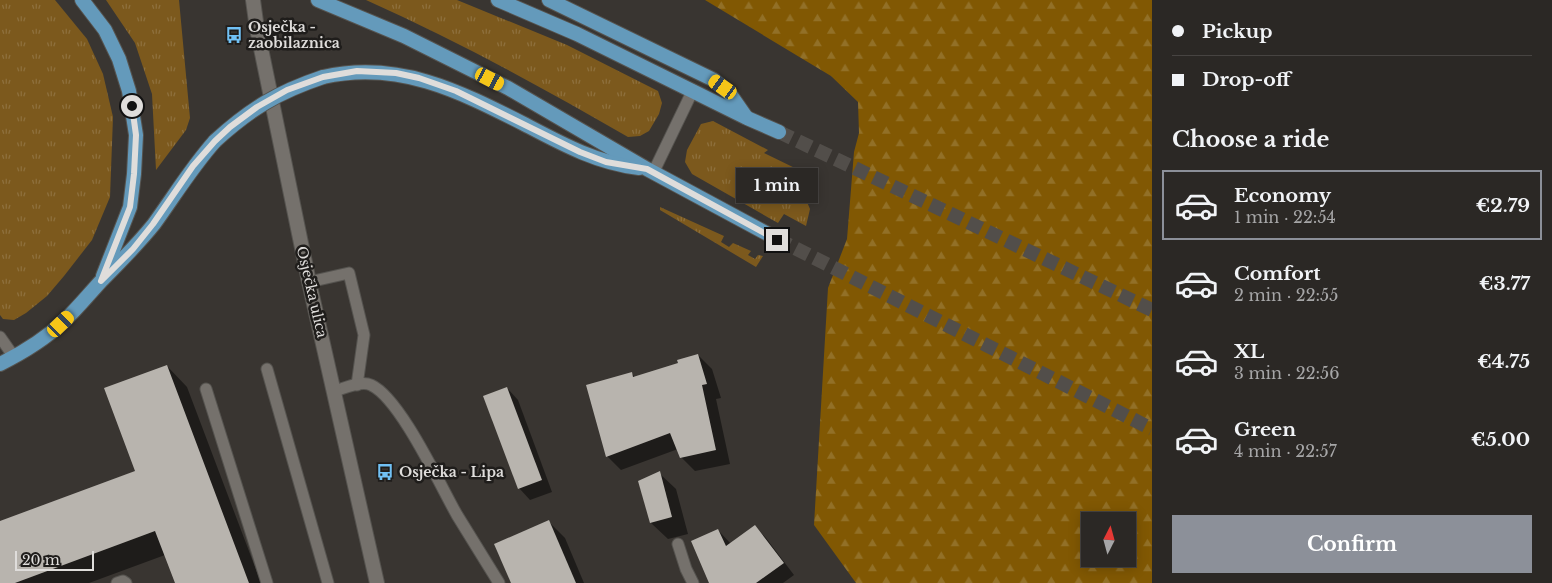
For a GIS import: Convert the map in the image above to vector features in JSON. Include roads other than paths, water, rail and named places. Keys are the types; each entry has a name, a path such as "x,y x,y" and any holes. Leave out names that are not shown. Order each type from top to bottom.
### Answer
{"highway":[{"path":"82,0 105,30 119,59 129,91 136,135 130,207 101,281"},
{"path":"318,0 404,36 508,88 650,171 777,240"},
{"path":"498,0 577,34 746,118 779,132"},
{"path":"549,0 714,80 730,94 746,118"},
{"path":"0,364 14,357 61,324 79,307 143,237 185,176 215,141 248,113 267,100 287,90 323,77 348,72 374,71 419,78 456,91 551,139 594,158 650,171"}],"main road":[{"name":"Osječka ulica","path":"253,0 257,29 309,282 377,583"}],"lane":[{"path":"650,171 692,90"},
{"path":"309,282 349,272 364,335 357,385"},
{"path":"0,337 14,357"},
{"path":"267,369 328,583"},
{"path":"335,392 364,383 373,385 395,407 456,514 499,583"},
{"path":"206,389 267,583"},
{"path":"678,544 693,583"},
{"path":"117,583 123,581 126,583"}],"tunnel":[{"path":"779,132 1152,310"},
{"path":"777,239 1152,429"}],"place":[{"name":"Osječka - zaobilaznica","path":"234,35"},
{"name":"Osječka - Lipa","path":"385,472"}]}
